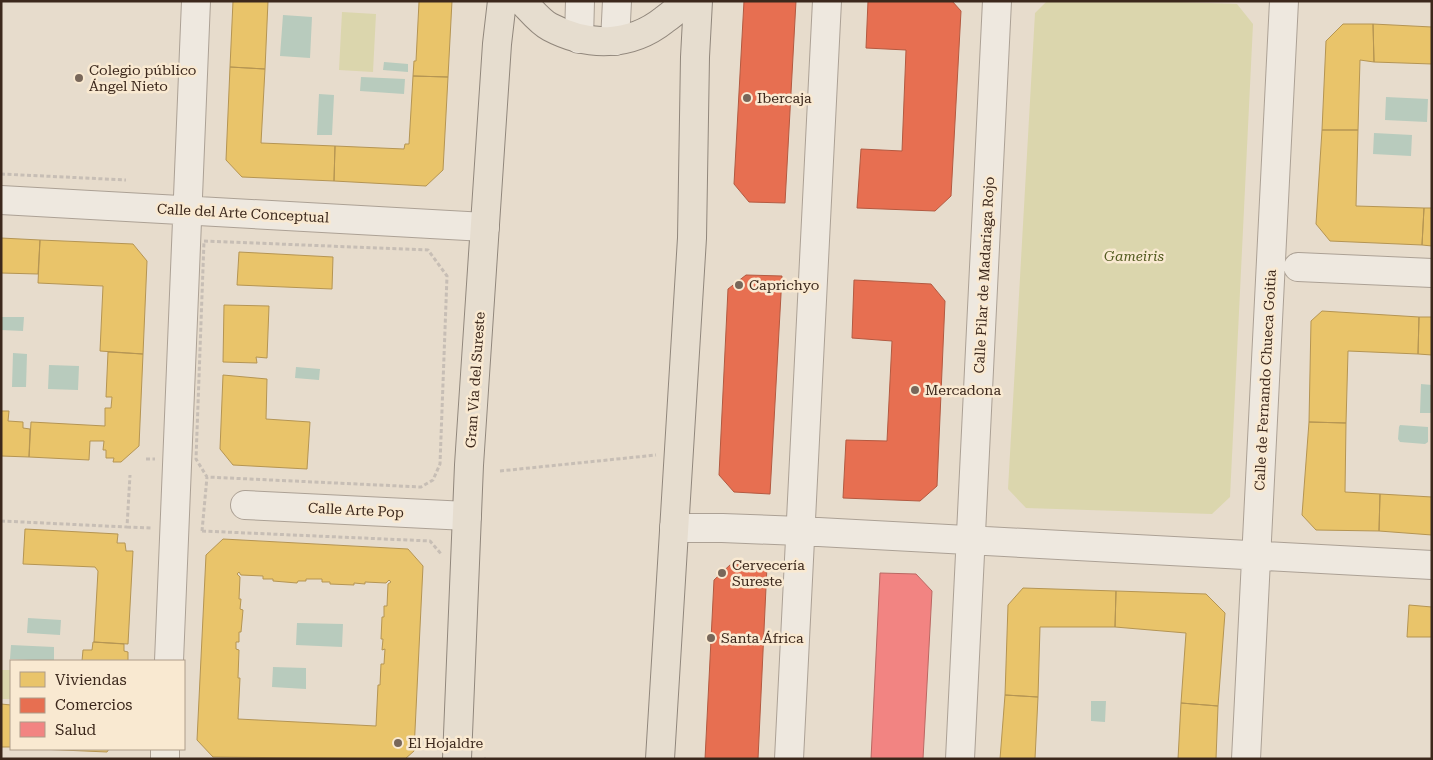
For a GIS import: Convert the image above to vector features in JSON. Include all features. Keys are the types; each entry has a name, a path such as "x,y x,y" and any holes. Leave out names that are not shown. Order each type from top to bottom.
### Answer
{"main road":[{"name":"Gran Vía del Sureste","path":"457,759 467,516 497,44 502,1"},
{"path":"522,1 548,26 578,39 615,41 652,30 680,8 684,1"},
{"path":"660,759 692,238 695,57 698,1"}],"street":[{"path":"169,660 196,1"},
{"path":"578,39 580,1"},
{"path":"615,41 617,1"},
{"path":"789,759 827,1"},
{"name":"Calle Pilar de Madariaga Rojo","path":"960,759 997,1"},
{"name":"Calle de Fernando Chueca Goitia","path":"1246,759 1284,1"},
{"name":"Calle del Arte Conceptual","path":"1,200 486,227"},
{"path":"1298,266 1432,273"},
{"name":"Calle Arte Pop","path":"244,505 467,516"},
{"path":"674,528 800,531 1432,564"}],"path":[{"path":"1,174 126,180"},
{"path":"204,241 428,250 447,276 440,464 433,480 421,487 207,477 196,459 204,241"},
{"path":"500,471 660,454"},
{"path":"1,521 127,527 130,475"},
{"path":"202,531 430,541 443,557"}],"green space":[{"name":"Gameiris","path":"1047,1 1153,1 1237,4 1253,24 1230,497 1212,514 1026,508 1008,489 1035,13"},
{"path":"342,12 376,14 373,72 339,70"},
{"path":"1,670 10,670 10,699 1,699"}],"shaded area":[{"path":"283,15 312,17 310,58 280,56"},
{"path":"384,62 408,64 408,72 383,70"},
{"path":"361,77 405,79 404,94 360,91"},
{"path":"319,94 334,95 332,135 317,135"},
{"path":"1386,97 1428,99 1427,122 1385,120"},
{"path":"1374,133 1412,135 1411,156 1373,154"},
{"path":"1,317 24,317 23,331 1,330"},
{"path":"13,353 27,354 26,387 12,387"},
{"path":"49,365 79,366 78,390 48,389"},
{"path":"296,367 320,369 319,380 295,378"},
{"path":"1421,384 1432,385 1432,413 1420,413"},
{"path":"1400,425 1428,427 1428,442 1425,444 1400,442 1398,439"},
{"path":"28,618 61,620 60,635 27,633"},
{"path":"297,623 343,624 342,647 296,645"},
{"path":"11,645 54,647 54,660 10,659"},
{"path":"273,667 306,668 306,689 272,687"},
{"path":"1091,701 1106,701 1105,722 1091,721"}],"building: Viviendas":[{"path":"233,1 268,1 265,69 230,67"},
{"path":"418,1 452,1 448,77 413,76 414,61 416,61"},
{"path":"1343,24 1373,24 1374,62 1360,60 1358,130 1322,130 1326,41"},
{"path":"1373,24 1432,27 1432,64 1374,62"},
{"path":"230,67 265,69 261,143 335,146 334,181 242,177 226,160"},
{"path":"413,76 448,77 443,170 426,186 334,181 335,146 404,149 405,144 409,144"},
{"path":"1322,130 1358,130 1356,206 1424,208 1422,245 1330,241 1316,224"},
{"path":"1424,208 1432,208 1432,246 1422,245"},
{"path":"1,238 40,240 38,274 1,273"},
{"path":"40,240 133,244 147,261 143,354 100,351 103,286 38,283"},
{"path":"239,252 333,257 332,289 237,285"},
{"path":"224,305 269,306 267,358 256,357 257,363 223,362"},
{"path":"1322,311 1419,317 1418,354 1348,351 1346,423 1309,422 1311,321"},
{"path":"1419,317 1432,317 1432,355 1418,354"},
{"path":"108,352 143,354 139,446 121,462 113,462 114,458 106,458 106,450 103,450 104,441 90,441 89,460 29,457 31,422 105,426 105,408 111,408 112,397 106,397"},
{"path":"223,375 267,379 266,419 310,422 307,469 233,465 220,449"},
{"path":"1,411 9,411 8,421 23,422 23,428 30,429 29,457 1,456"},
{"path":"1309,422 1346,423 1345,492 1380,494 1379,531 1316,530 1302,515"},
{"path":"1380,494 1432,497 1432,535 1379,531"},
{"path":"25,529 118,534 117,543 125,543 126,551 133,551 128,644 94,642 98,571 95,567 23,564"},
{"path":"223,539 408,549 423,566 414,751 405,759 213,757 197,740 206,555","holes":["239,572 241,575 263,576 263,579 297,583 298,581 306,581 306,579 322,579 322,582 330,582 330,584 354,585 354,583 365,584 365,582 386,583 389,580 391,582 388,584 387,606 384,606 384,617 382,617 382,650 385,649 384,664 381,664 380,685 378,685 376,726 238,719 240,678 238,678 239,650 236,649 236,642 239,642 243,610 240,609 240,577 237,574"]},
{"path":"1023,588 1116,591 1115,627 1040,627 1038,697 1005,695 1008,605"},
{"path":"1116,591 1206,594 1225,613 1218,706 1181,703 1186,633 1115,627"},
{"path":"1409,605 1432,607 1432,637 1407,637"},
{"path":"93,642 124,644 124,651 128,652 128,660 82,660 83,650 92,650"},
{"path":"1005,695 1038,697 1035,759 1000,759"},
{"path":"1181,703 1218,706 1216,759 1178,759"},
{"path":"1,704 10,705 10,747 1,747"},
{"path":"62,750 108,750 107,752"}],"building: Comercios":[{"path":"744,1 796,1 785,203 749,202 734,184"},
{"path":"868,1 952,1 961,11 951,196 935,211 857,208 861,149 902,151 906,50 866,48"},
{"path":"746,275 782,276 770,494 734,492 719,475 728,289"},
{"name":"Mercadona","path":"854,280 931,284 945,301 937,486 920,501 843,498 846,440 887,441 892,341 852,338"},
{"path":"731,564 767,566 758,759 705,759 714,580"}],"building: Salud":[{"path":"880,573 916,574 932,591 923,759 871,759"}],"place":[{"name":"Colegio público Ángel Nieto","path":"79,78"},
{"name":"Ibercaja","path":"747,98"},
{"name":"Caprichyo","path":"739,285"},
{"name":"Mercadona","path":"915,390"},
{"name":"Cervecería Sureste","path":"722,573"},
{"name":"Santa África","path":"711,638"},
{"name":"El Hojaldre","path":"398,743"}]}
